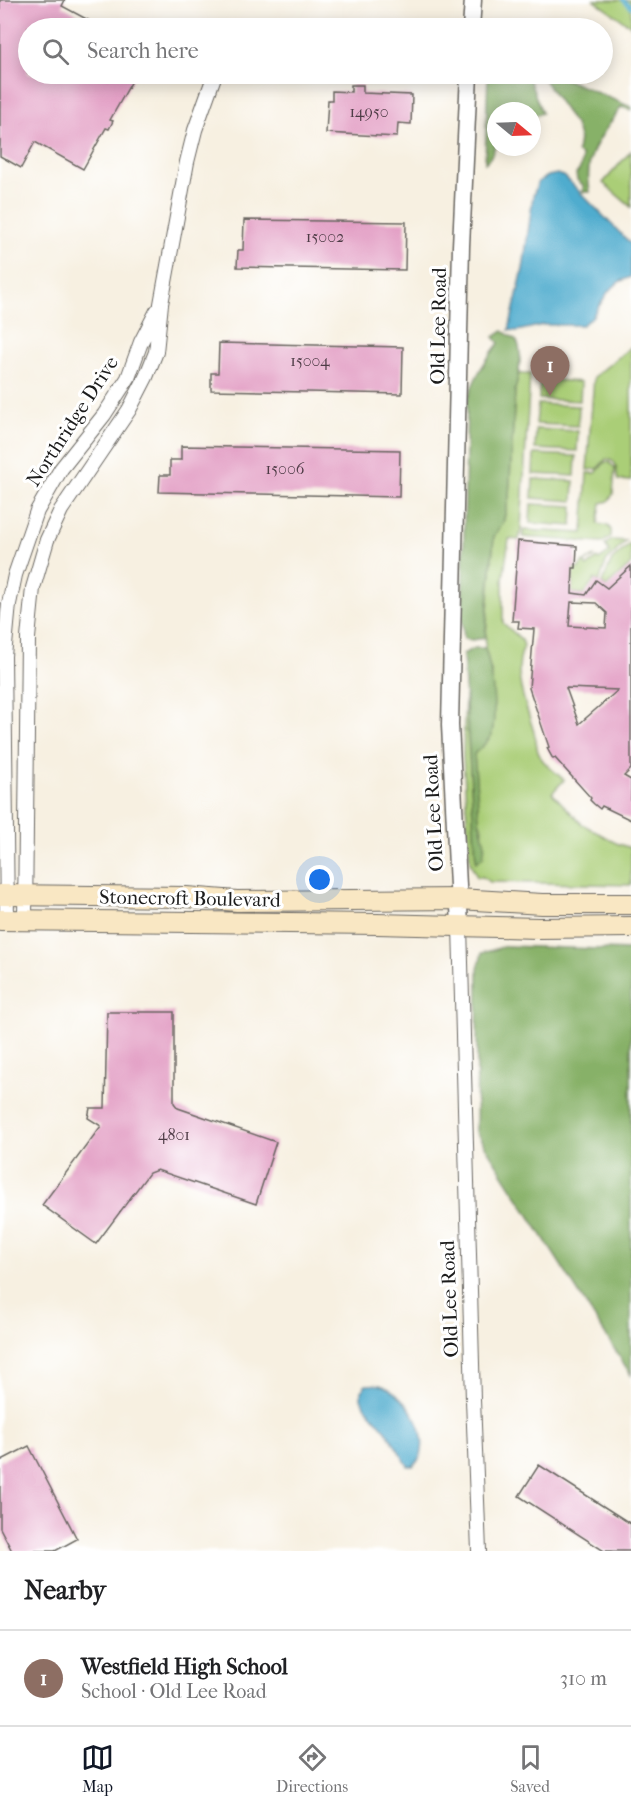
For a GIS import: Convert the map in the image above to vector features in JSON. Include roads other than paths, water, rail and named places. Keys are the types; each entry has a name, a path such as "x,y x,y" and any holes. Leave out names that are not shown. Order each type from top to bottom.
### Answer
{"main road":[{"name":"Stonecroft Boulevard","path":"11,895 186,897 237,901 458,899 542,904 631,904"},
{"name":"Stonecroft Boulevard","path":"11,920 538,928 631,927"}],"street":[{"path":"472,18 473,0"},
{"name":"Northridge Drive","path":"11,895 33,588 47,540 61,510 129,410 156,352 161,304 195,130 211,84"},
{"name":"Old Lee Road","path":"469,84 461,246 450,725 460,926 472,1400 479,1551"},
{"name":"Northridge Drive","path":"11,920 4,656 9,604 15,575 38,511 62,469 104,415 128,378 141,342 161,304"}],"water":[{"path":"557,174 565,177 631,244 631,277 619,282 608,292 592,317 582,325 543,325 517,331 509,330 523,269 533,196 538,182"},
{"path":"366,1385 380,1385 390,1390 409,1408 416,1420 423,1445 420,1457 413,1466 408,1466 387,1432 364,1405 361,1391"}],"waterway":[{"path":"623,0 631,7"}],"place":[{"name":"Westfield High School","path":"550,396"}]}
